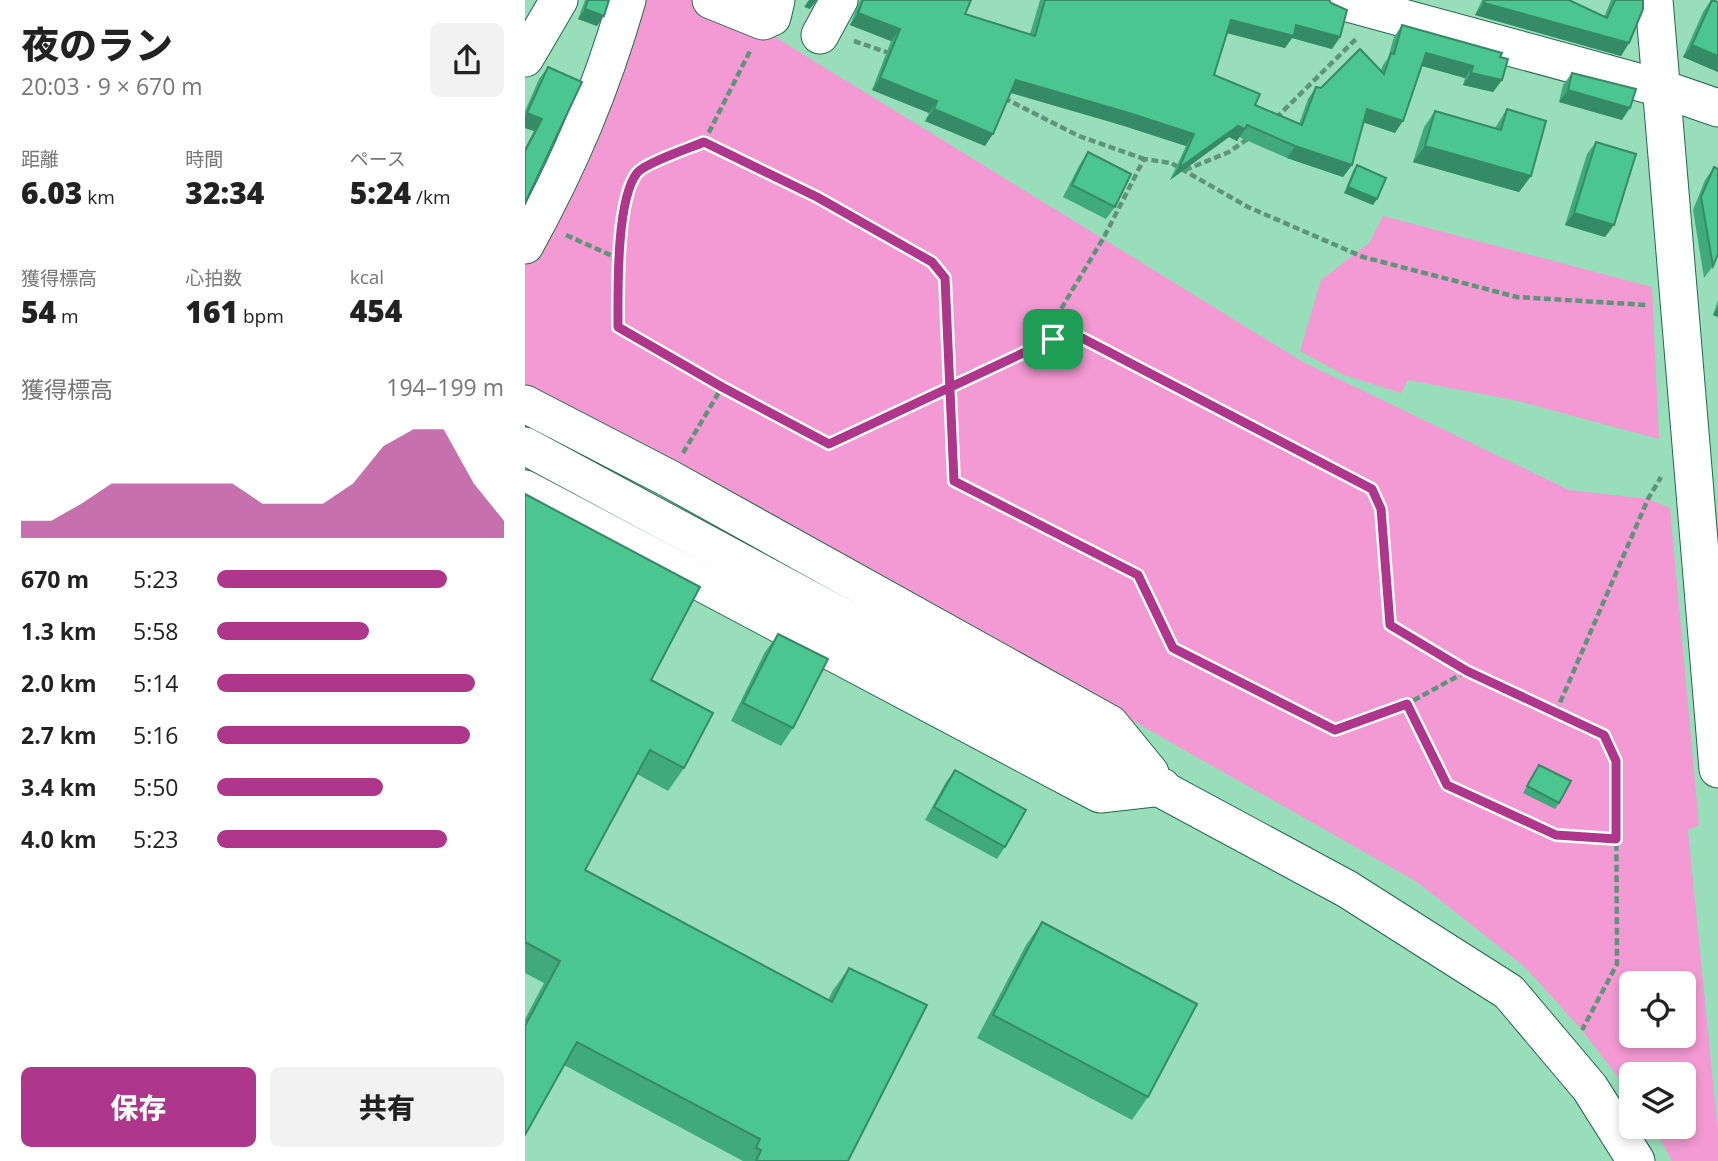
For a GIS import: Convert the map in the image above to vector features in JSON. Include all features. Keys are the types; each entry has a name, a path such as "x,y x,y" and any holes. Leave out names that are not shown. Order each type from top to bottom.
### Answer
{"street":[{"path":"525,58 559,0"},
{"path":"531,234 563,175 605,77 627,0"},
{"path":"711,0 770,10"},
{"path":"821,35 839,0"},
{"path":"1337,0 1381,12 1440,13 1718,108"},
{"path":"1654,0 1718,769"},
{"path":"525,404 668,478 1110,724 1162,787"},
{"path":"525,446 1347,889 1509,992 1590,1088 1636,1161"},
{"path":"525,489 1100,794 1162,787"}],"path":[{"path":"770,10 704,142 638,171 629,189 619,259 618,327 829,444 1053,339 1082,338 1372,489 1381,509 1390,625 1467,671 1604,735 1616,761 1617,964 1582,1030"},
{"path":"1270,122 1330,68 1381,12"},
{"path":"821,35 842,37 901,57"},
{"path":"999,96 1079,136 1144,159 1171,163 1248,206 1363,257 1517,297 1661,305"},
{"path":"1185,170 1229,152 1260,130"},
{"path":"704,142 817,197 932,262 945,278 954,481 1138,575 1173,648 1335,730 1407,704 1467,671"},
{"path":"1053,339 1061,309 1104,237 1144,159"},
{"path":"531,234 619,259"},
{"path":"668,478 722,387"},
{"path":"1556,712 1648,499"},
{"path":"1407,704 1447,785 1556,835 1616,839"}],"shaded area":[{"path":"637,0 694,0 762,29 1303,362 1569,490 1648,499 1670,508 1699,825 1688,830 1718,1132 1718,1161 1672,1161 1660,1139 1696,1139 1696,1062 1619,1062 1619,1078 1582,1030 1525,967 1417,882 1135,722 525,395 525,262"},
{"path":"1383,216 1652,287 1659,439 1514,400 1408,380 1401,393 1344,375 1300,351 1321,280 1369,243"}],"building":[{"path":"588,0 609,0 604,16 585,9"},
{"path":"863,0 971,0 965,14 1035,36 1045,0 1329,0 1347,10 1340,37 1296,25 1294,36 1231,20 1214,75 1260,94 1255,105 1302,125 1316,87 1321,88 1360,49 1384,74 1391,53 1394,54 1402,25 1502,53 1500,57 1508,59 1502,80 1471,73 1473,66 1426,53 1403,121 1367,109 1352,165 1295,146 1247,125 1245,129 1238,126 1179,168 1194,134 1016,80 993,134 934,109 937,101 880,78 900,29 858,13"},
{"path":"1485,0 1569,0 1607,18 1615,0 1643,0 1643,9 1629,43 1484,3"},
{"path":"1712,0 1718,2 1718,56 1692,45"},
{"path":"548,67 582,82 525,203 525,151 542,119 527,113"},
{"path":"1572,73 1636,89 1630,108 1568,90"},
{"path":"1507,109 1546,121 1531,176 1425,146 1435,111 1501,130"},
{"path":"1596,142 1636,154 1614,225 1574,213"},
{"path":"1088,152 1131,174 1115,207 1072,185"},
{"path":"1357,165 1386,178 1377,199 1348,187"},
{"path":"1714,167 1718,169 1718,254 1713,266 1701,197"},
{"path":"525,494 700,587 651,680 713,713 684,768 650,750 585,870 832,1002 849,968 927,1005 848,1161 756,1161 761,1150 756,1148 760,1139 577,1042 525,1135 525,1026 560,961 525,942"},
{"path":"778,634 828,659 793,728 743,703"},
{"path":"1539,765 1571,781 1559,803 1527,786"},
{"path":"955,770 1026,810 1005,847 934,807"},
{"path":"1042,922 1197,1004 1148,1097 993,1015"}],"route":[{"path":"1053,339 948,390 829,444 618,327 619,259 629,189 638,171 704,142 817,197 932,262 945,278 948,390 950,444 954,481 1138,575 1173,648 1335,730 1407,704 1447,785 1556,835 1616,839 1616,761 1604,735 1467,671 1390,625 1381,509 1372,489 1082,338 1053,339"}]}
